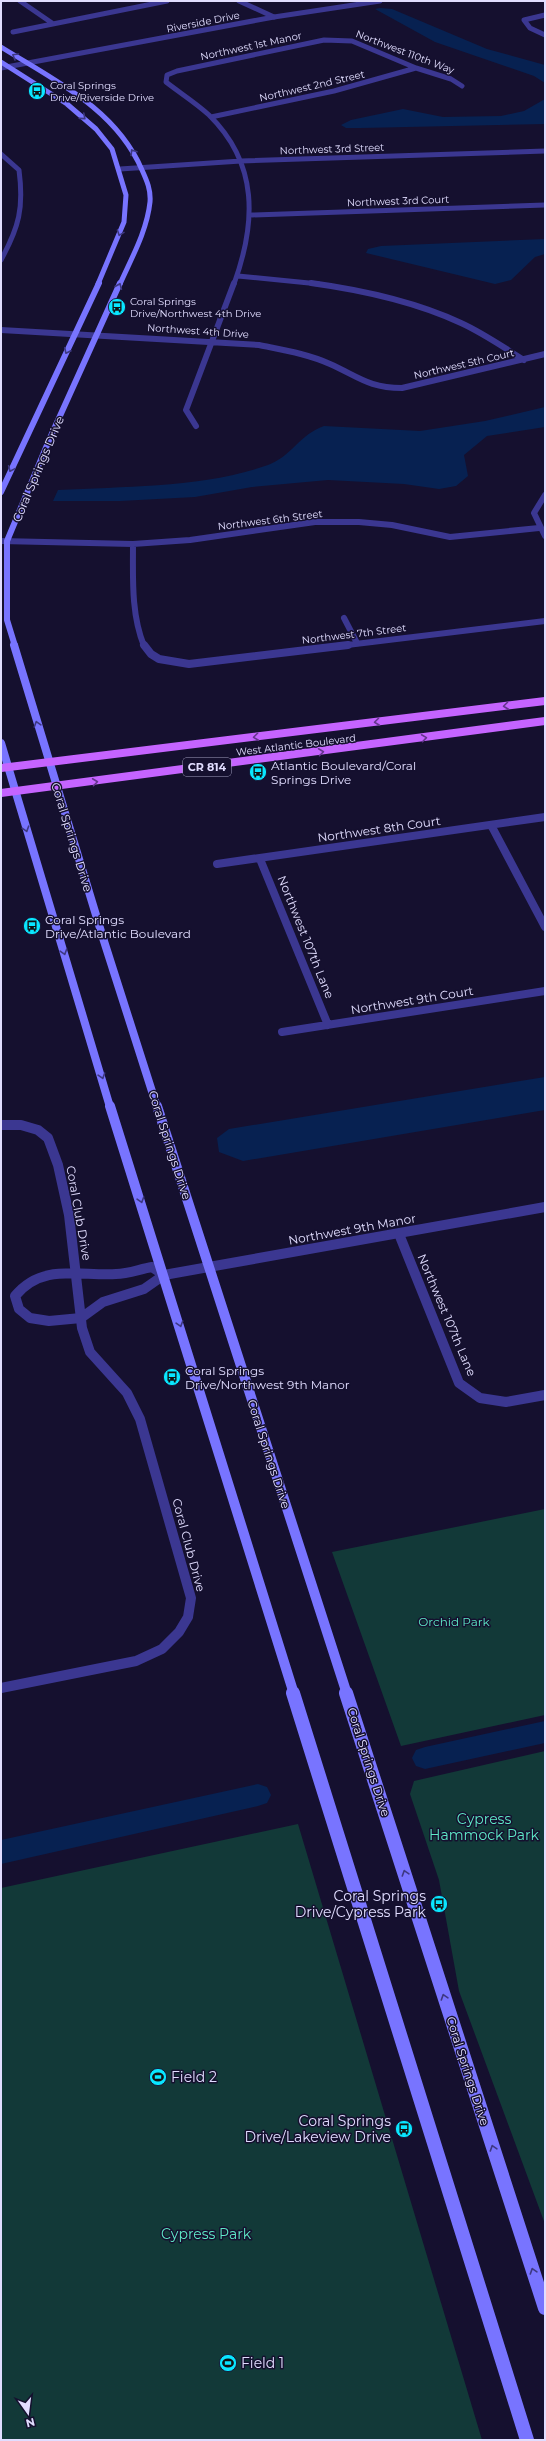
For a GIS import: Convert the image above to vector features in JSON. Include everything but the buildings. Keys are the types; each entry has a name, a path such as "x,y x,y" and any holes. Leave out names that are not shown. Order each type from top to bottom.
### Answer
{"main road":[{"name":"Coral Springs Drive","path":"1,47 30,64 92,106 115,127 142,167 150,194 146,222 98,335 4,541 7,620 48,761 209,1267 545,2308"},
{"name":"Coral Springs Drive","path":"1,62 67,104 96,129 112,149 120,169 126,195 124,222 115,248 1,492"},
{"name":"West Atlantic Boulevard","path":"4,767 545,701"},
{"name":"West Atlantic Boulevard","path":"1,793 57,787 545,721"},
{"path":"1,743 4,767 15,792 527,2440"}],"street":[{"path":"20,1 52,23"},
{"path":"13,32 52,23 163,4 168,1"},
{"path":"238,1 274,18"},
{"path":"238,1 237,5 265,19"},
{"name":"Riverside Drive","path":"1,68 30,64 265,19 380,1"},
{"path":"545,15 524,20 530,29 545,35"},
{"name":"Northwest 110th Way","path":"339,39 352,41 416,68 451,79 462,86"},
{"name":"Northwest 1st Manor","path":"211,117 166,82 167,75 200,66 324,40 339,39"},
{"name":"Riverside Drive","path":"1,75 16,72 30,64"},
{"name":"Northwest 2nd Street","path":"211,117 334,91 416,68"},
{"path":"196,426 186,410 210,342 238,276 248,243 252,215 249,189 241,161 211,117"},
{"name":"Northwest 3rd Street","path":"120,169 241,161 545,151"},
{"path":"1,154 19,170 23,207 19,228 1,260"},
{"name":"Northwest 3rd Court","path":"252,215 545,205"},
{"path":"238,276 336,286 423,308 459,323 524,360"},
{"name":"Northwest 4th Drive","path":"1,330 259,345 297,353 330,364 368,384 386,388"},
{"name":"Northwest 5th Court","path":"386,388 402,388 545,354"},
{"path":"545,495 534,513 545,536"},
{"name":"Northwest 6th Street","path":"4,541 133,544 211,538 315,522 359,522 392,525 450,536 540,528"},
{"name":"Northwest 7th Street","path":"133,544 137,621 142,643 151,654 166,661 189,664 545,621"},
{"path":"344,618 357,643"},
{"name":"Northwest 8th Court","path":"217,864 545,817"},
{"path":"491,825 545,927"},
{"name":"Northwest 107th Lane","path":"260,859 328,1025"},
{"name":"Northwest 9th Court","path":"282,1032 545,991"},
{"name":"Coral Club Drive","path":"1,1125 21,1125 38,1130 48,1138 60,1172 76,1272 81,1318 90,1352 127,1393 140,1420 191,1598 188,1617 179,1632 162,1649 136,1661 1,1688"},
{"name":"Northwest 9th Manor","path":"164,1275 545,1207"},
{"name":"Northwest 107th Lane","path":"399,1234 459,1383 480,1398 506,1402 545,1395"},
{"name":"Coral Club Drive","path":"76,1272 117,1274 152,1267 164,1275"},
{"path":"76,1272 48,1275 34,1279 20,1287 15,1296 19,1309 30,1318 49,1321 81,1318 103,1302 144,1289 164,1275"}],"green space":[{"name":"Orchid Park","path":"545,1509 545,1715 401,1746 332,1552"},
{"name":"Cypress Hammock Park","path":"545,1751 545,2224 459,1991 439,1880 410,1794 414,1781"},
{"name":"Cypress Park","path":"298,1824 482,2440 1,2440 1,1888"}],"water":[{"path":"375,9 392,9 487,49 545,65 545,83 534,76 435,42"},
{"path":"545,99 545,124 361,128 346,128 341,125 351,120 403,109 443,117 501,116 524,111"},
{"path":"545,239 545,254 535,257 511,280 495,284 366,253 368,249 381,246"},
{"path":"545,407 545,427 487,436 464,455 468,476 456,486 439,489 404,484 328,480 252,487 195,497 120,501 53,501 58,490 164,485 243,473 268,465 283,457 308,434 324,426 420,431 485,421"},
{"path":"545,1077 545,1110 243,1161 219,1152 217,1138 229,1129"}],"waterway":[{"path":"425,1758 545,1732"},
{"path":"1,1852 258,1795"}],"place":[{"name":"Coral Springs Drive/Riverside Drive","path":"37,91"},
{"name":"Coral Springs Drive/Northwest 4th Drive","path":"117,307"},
{"name":"Atlantic Boulevard/Coral Springs Drive","path":"258,772"},
{"name":"Coral Springs Drive/Atlantic Boulevard","path":"32,926"},
{"name":"Coral Springs Drive/Northwest 9th Manor","path":"172,1377"},
{"name":"Coral Springs Drive/Cypress Park","path":"439,1904"},
{"name":"Field 2","path":"158,2077"},
{"name":"Coral Springs Drive/Lakeview Drive","path":"404,2129"},
{"name":"Field 1","path":"228,2363"}]}
